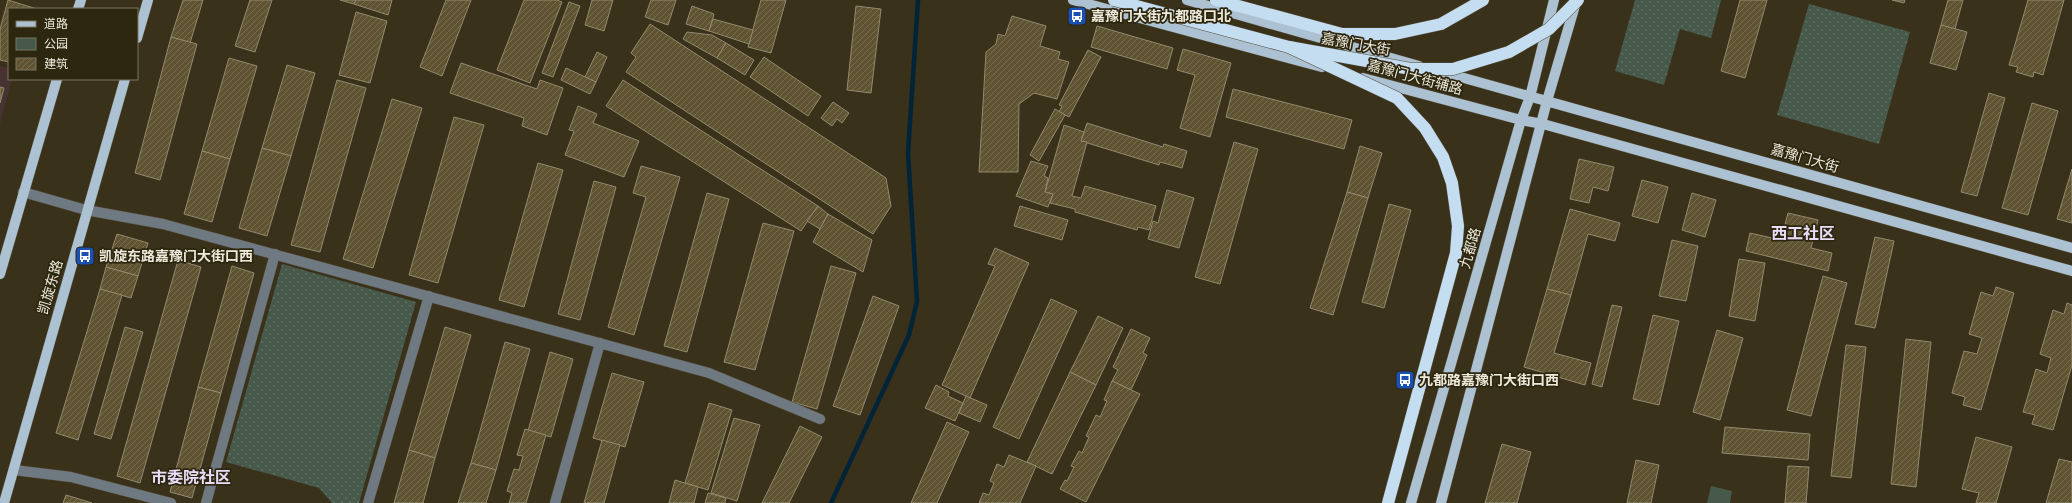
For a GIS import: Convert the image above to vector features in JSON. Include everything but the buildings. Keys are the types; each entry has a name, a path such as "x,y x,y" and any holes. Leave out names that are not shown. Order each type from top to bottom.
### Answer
{"highway":[{"name":"嘉豫门大街","path":"1114,0 1289,47 1411,69 1453,69 1509,52 1549,29 1577,0"},
{"name":"嘉豫门大街","path":"1216,0 1342,34 1395,34 1441,24 1483,0"},
{"path":"1289,47 1396,98 1425,128 1443,157 1452,183 1458,226 1456,253 1388,503"}],"main road":[{"path":"138,35 148,0"},
{"name":"嘉豫门大街辅路","path":"1073,0 1521,120 1542,124"},
{"name":"嘉豫门大街辅路","path":"1187,0 1530,97"},
{"name":"九都路","path":"1412,503 1521,120 1530,97 1554,0"},
{"path":"1441,503 1547,101 1577,0"},
{"path":"0,274 57,80"},
{"name":"凯旋东路","path":"4,503 86,210 125,80"},
{"name":"嘉豫门大街","path":"1530,97 2072,248"},
{"path":"1542,124 2072,271"}],"street":[{"path":"23,192 86,210 163,224 709,373 820,419"},
{"path":"206,503 275,254"},
{"path":"368,503 429,296"},
{"path":"555,503 600,343"},
{"path":"14,470 71,477 172,503"}],"shaded area":[{"path":"0,66 8,68 8,80 12,80 0,124"}],"green space":[{"path":"1635,0 1721,0 1711,38 1680,29 1664,85 1615,71"},
{"path":"1809,4 1910,32 1879,144 1777,115"},
{"path":"282,264 416,302 359,503 332,503 319,488 226,462"},
{"path":"1711,486 1732,491 1730,503 1707,503"}],"waterway":[{"path":"831,503 909,335 917,301 908,153 918,0"}],"place":[{"name":"嘉豫门大街九都路口北","path":"1077,16"},
{"name":"凯旋东路嘉豫门大街口西","path":"85,256"},
{"name":"九都路嘉豫门大街口西","path":"1405,380"}],"district":[{"name":"西工社区","path":"1803,233"},
{"name":"市委院社区","path":"191,477"}]}
